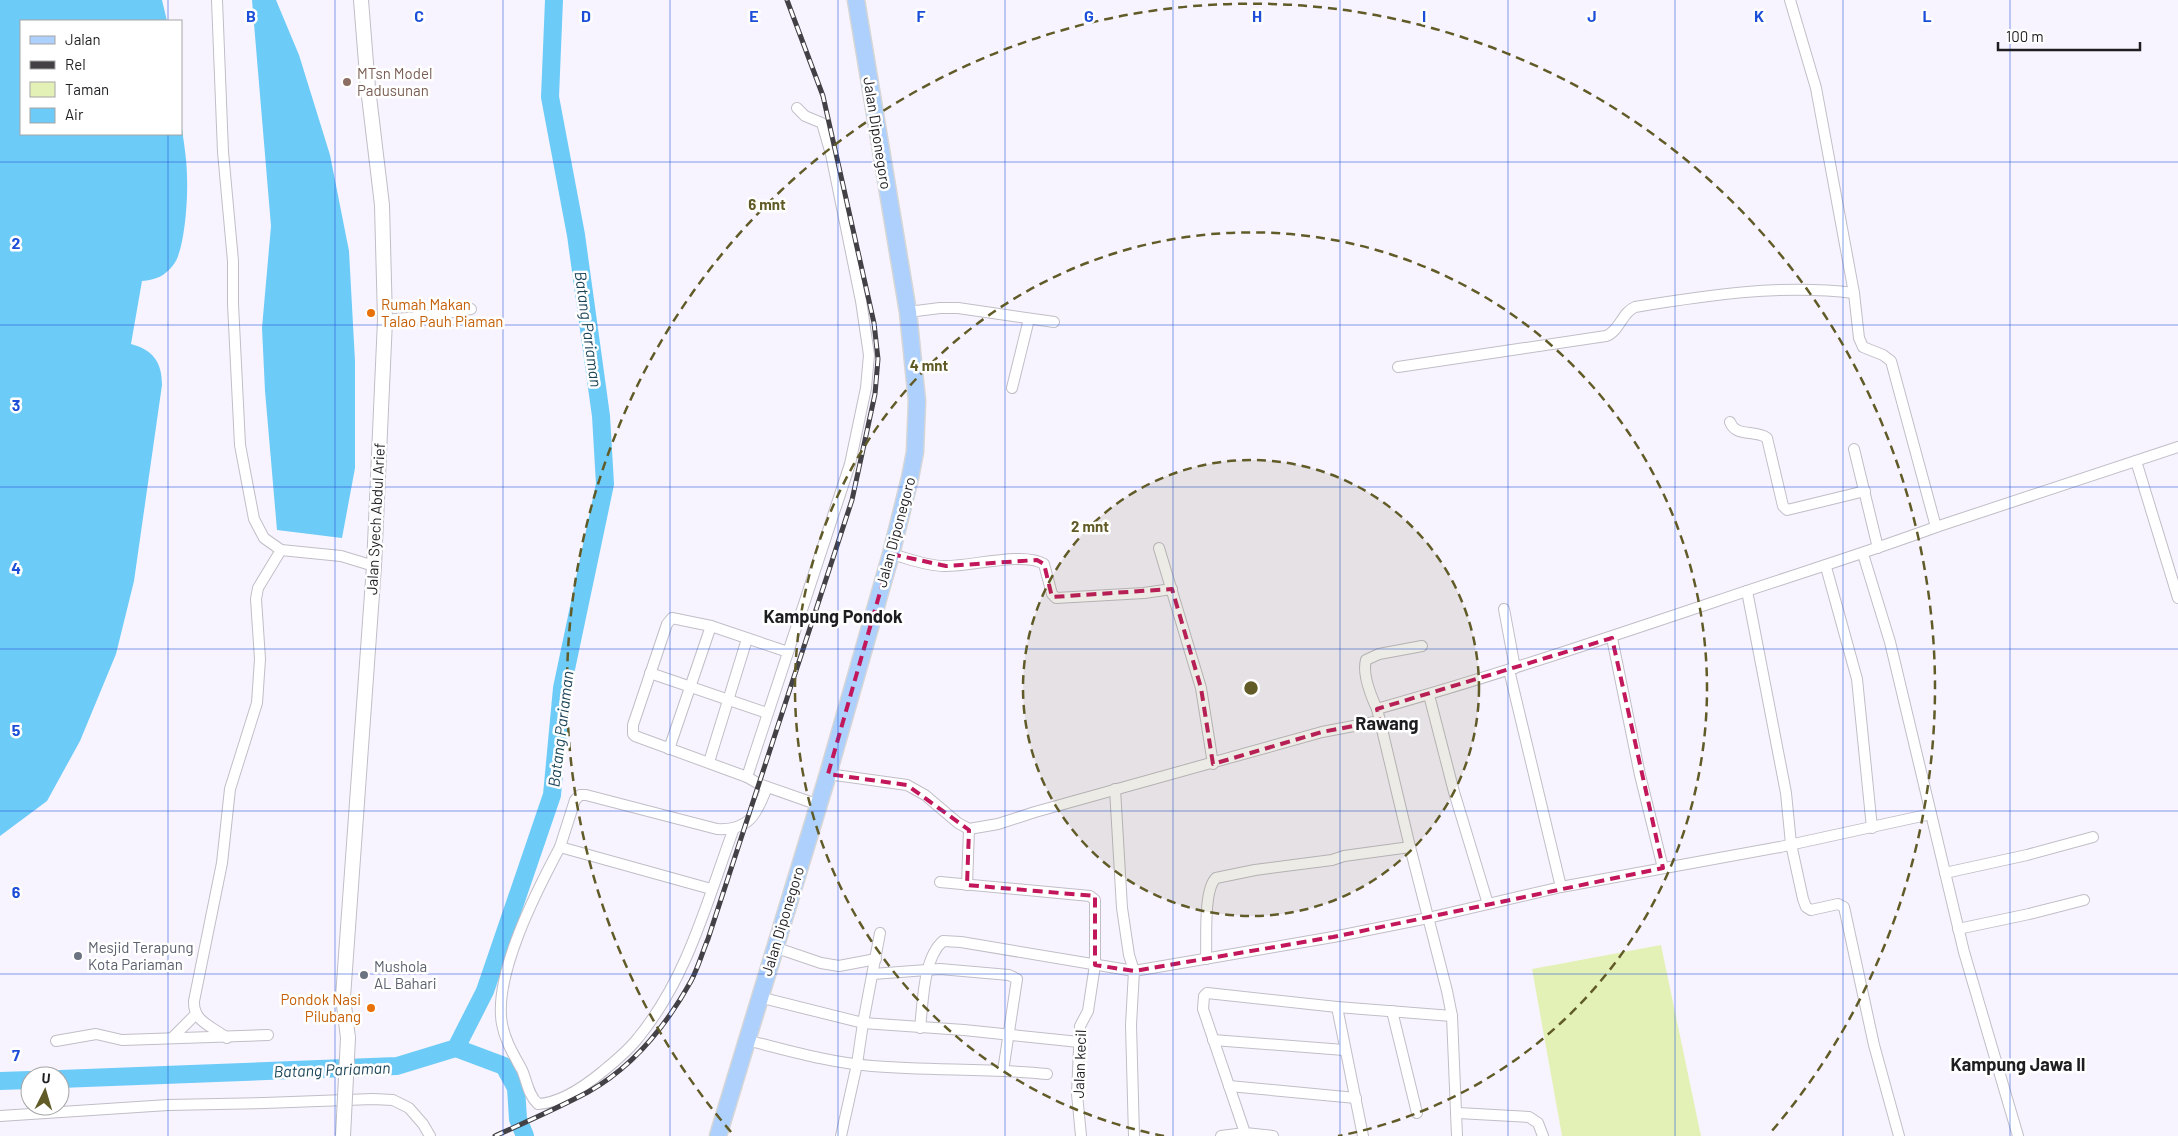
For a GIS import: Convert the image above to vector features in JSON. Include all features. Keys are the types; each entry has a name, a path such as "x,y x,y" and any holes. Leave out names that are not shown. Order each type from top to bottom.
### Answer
{"main road":[{"name":"Jalan Diponegoro","path":"718,1136 774,946 828,774 890,554 910,478 917,428 915,371 908,312 856,0"}],"street":[{"path":"216,0 223,152 233,267 240,445 246,481 257,526 264,538 280,550 341,556 374,566"},
{"name":"Jalan Syech Abdul Arief","path":"343,1136 348,1038 344,988 374,566 385,320 382,213 368,88 361,0"},
{"path":"1790,0 1816,88 1854,293 1861,344 1866,349 1883,355 1891,361 1936,527"},
{"path":"747,777 857,442 869,366 861,302 831,154 822,123 805,116 797,108"},
{"path":"1398,367 1606,336 1613,332 1631,308 1645,305 1749,291 1801,290 1854,293"},
{"path":"908,312 958,308 1054,322"},
{"path":"385,320 471,309"},
{"path":"1012,388 1029,319"},
{"path":"1730,422 1732,428 1737,431 1761,434 1767,438 1783,506 1786,510 1865,491"},
{"path":"1377,710 1612,638 1747,591 1826,567 1936,527 2178,447"},
{"path":"1854,449 1878,548"},
{"path":"2136,461 2178,598"},
{"path":"1159,548 1202,688 1213,764"},
{"path":"172,1038 195,1014 194,1001 222,864 230,789 257,703 260,659 256,599 258,588 280,550"},
{"path":"890,554 946,566 1019,559 1037,560 1044,564 1052,594 1056,598 1144,593 1172,589"},
{"path":"1862,554 1890,642 1958,929 2018,1136"},
{"path":"1826,567 1857,678 1872,828"},
{"path":"1747,591 1786,793 1791,844 1801,892 1806,907 1811,910 1838,904 1844,906 1874,1045 1899,1136"},
{"path":"1504,609 1512,669 1561,887"},
{"path":"788,652 711,626 679,618 669,620 650,673 633,734 643,741 709,762 818,806"},
{"path":"669,748 711,626"},
{"path":"709,762 747,638"},
{"path":"1612,638 1640,775 1663,868"},
{"path":"1422,646 1379,654 1366,660 1365,668 1380,721 1452,1016 1458,1136"},
{"path":"650,673 767,713"},
{"path":"1429,695 1454,792 1488,904"},
{"path":"828,774 907,785 925,795 958,823 969,828 998,824 1115,789 1213,764 1322,732 1380,721"},
{"path":"734,828 711,889 704,915 680,972 661,1007 637,1040 592,1080 568,1094 538,1104 532,1099 526,1078 504,1036 501,1022 501,999 510,961 526,917 541,882 560,848 575,800 583,795 717,829 734,828 746,823 756,814 768,787"},
{"path":"1115,789 1122,908 1129,955 1134,971 1131,1025 1134,1136"},
{"path":"920,1028 927,970 940,944 947,940 1134,971 1428,918 1561,887 1791,844 1931,814"},
{"path":"940,882 967,885 969,828"},
{"path":"1945,873 2027,855 2093,837"},
{"path":"1206,959 1209,895 1212,883 1216,878 1255,870 1410,847"},
{"path":"560,848 711,889"},
{"name":"Jalan kecil","path":"967,885 1090,896 1095,900 1095,965 1088,1010 1080,1026 1079,1042 1077,1094 1081,1136"},
{"path":"1958,929 2084,900"},
{"path":"841,1136 857,1064 880,933"},
{"path":"774,946 820,963 840,966 876,959"},
{"path":"874,974 927,970 964,970 1009,975 1017,979 1002,1071"},
{"path":"1245,1133 1203,1009 1204,996 1208,994 1337,1008 1452,1016"},
{"path":"759,997 863,1023 1009,1034 1079,1042"},
{"path":"1337,1008 1344,1050 1363,1136"},
{"path":"1392,1011 1417,1113"},
{"path":"195,1014 227,1038"},
{"path":"56,1041 96,1034 122,1040 227,1038 268,1035"},
{"path":"746,1040 857,1064 1047,1074"},
{"path":"1213,1040 1344,1050"},
{"path":"1229,1086 1356,1098"},
{"path":"0,1116 168,1105 373,1099 393,1100 409,1108 423,1124 430,1136"},
{"path":"1458,1113 1529,1117 1538,1123 1543,1136"},
{"path":"1220,1136 1245,1133 1273,1136"}],"highlighted area":[{"path":"891,554 946,566 1037,560 1044,564 1052,597 1172,589 1201,688 1213,764 1322,732 1380,721 1377,709 1612,638 1663,868 1333,937 1134,971 1095,965 1095,896 967,885 969,830 907,785 828,774"}],"green space":[{"path":"1661,945 1701,1136 1562,1136 1532,969"}],"water":[{"path":"0,0 162,0 167,20 20,20 20,135 182,135 182,129 187,186 185,222 178,257 171,268 164,274 152,280 142,281 131,344 145,350 155,358 162,377 162,385 134,581 116,654 80,741 47,801 0,836"},
{"path":"252,0 276,0 299,55 330,155 349,251 355,361 355,468 342,538 277,530 265,391 262,328 271,226"}],"waterway":[{"name":"Batang Pariaman","path":"70,1079 397,1066 456,1048 485,991 552,795 562,688 605,484 601,416 576,235 550,97 554,0"},
{"path":"456,1048 504,1066 516,1088 518,1119 525,1136"},
{"name":"Batang Pariaman","path":"0,1081 20,1080"}],"railway":[{"path":"495,1136 588,1092 620,1070 647,1044 671,1014 691,981 708,939 852,500 875,394 878,359 874,323 823,96 787,0"}],"place":[{"name":"MTsn Model Padusunan","path":"347,82"},
{"name":"Rumah Makan Talao Pauh Piaman","path":"371,313"},
{"name":"Mesjid Terapung Kota Pariaman","path":"78,956"},
{"name":"Mushola AL Bahari","path":"364,975"},
{"name":"Pondok Nasi Pilubang","path":"371,1008"}],"district":[{"name":"Kampung Pondok","path":"833,616"},
{"name":"Rawang","path":"1387,723"},
{"name":"Kampung Jawa II","path":"2018,1064"}]}
